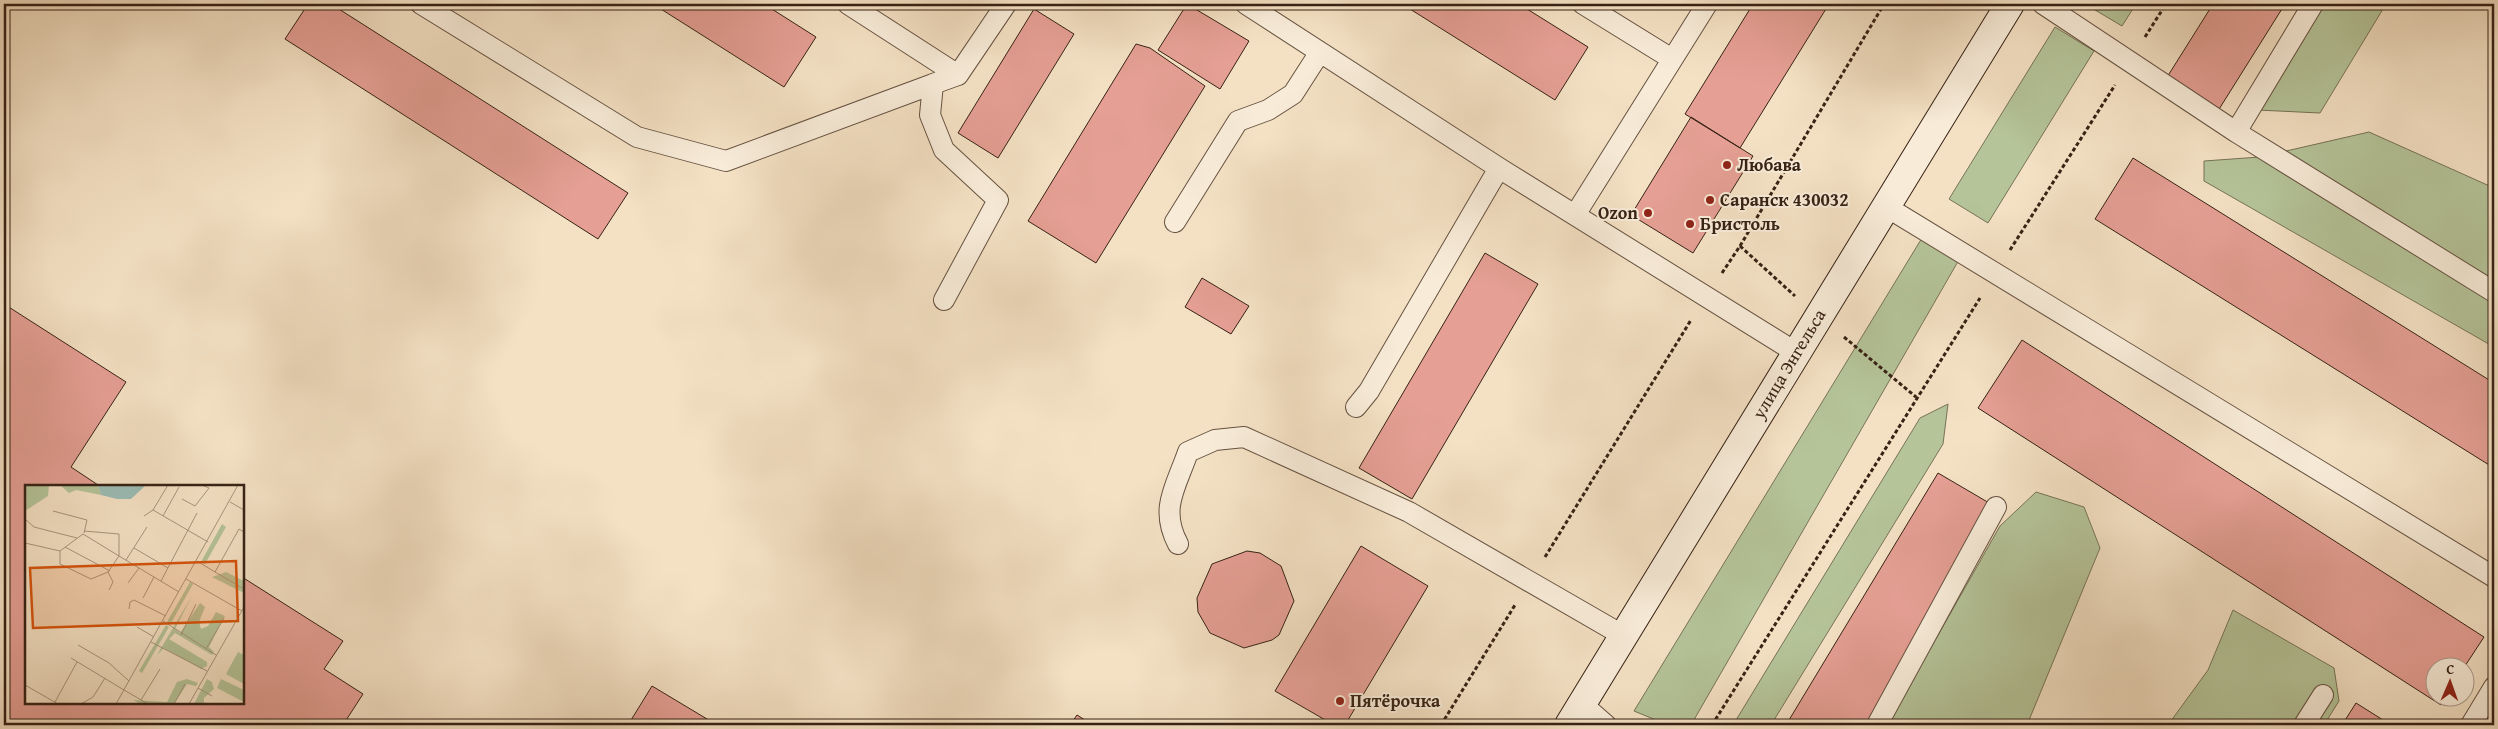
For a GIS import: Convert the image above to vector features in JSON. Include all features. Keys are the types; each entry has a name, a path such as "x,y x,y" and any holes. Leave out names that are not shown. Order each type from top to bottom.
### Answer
{"main road":[{"name":"улица Энгельса","path":"1575,715 2010,4"}],"lane":[{"path":"421,4 637,137 726,161 958,75 1006,4"},
{"path":"848,4 958,75"},
{"path":"1246,4 1499,168 1797,353"},
{"path":"1583,4 1672,59"},
{"path":"1575,215 1707,4"},
{"path":"2043,4 2236,132 2494,292"},
{"path":"2236,132 2313,4"},
{"path":"1175,222 1238,121 1268,110 1292,94 1320,52"},
{"path":"933,84 930,115 944,150 998,200 944,300"},
{"path":"1356,407 1369,391 1499,168"},
{"path":"1886,206 2494,578"},
{"path":"1178,544 1170,529 1170,497 1188,452 1214,440 1244,437 1410,512 1624,636"},
{"path":"1877,725 1996,507"},
{"path":"2471,725 2494,687"},
{"path":"2304,725 2323,695"},
{"path":"1575,715 1606,725"}],"path":[{"path":"1441,725 1705,296 1740,246 1884,4"},
{"path":"1712,725 2166,4"}],"green space":[{"path":"2085,4 2136,4 2122,26"},
{"path":"2320,4 2386,4 2320,113 2257,110"},
{"path":"2055,27 2094,51 1988,223 1949,199"},
{"path":"2369,132 2494,188 2494,347 2204,181 2204,161 2260,157"},
{"path":"1925,233 1960,258 1691,725 1668,725 1634,711"},
{"path":"1948,404 1943,444 1771,725 1733,725 1920,418"},
{"path":"2036,492 2084,507 2100,548 2027,725 1887,725 2000,526"},
{"path":"2233,610 2334,668 2339,701 2324,725 2168,725 2208,670"}],"building":[{"path":"308,4 331,4 628,193 598,239 285,39"},
{"path":"653,4 764,4 816,37 784,87"},
{"path":"1187,4 1249,41 1220,89 1158,50"},
{"path":"1402,4 1519,4 1588,47 1555,100"},
{"path":"1753,4 1829,4 1740,148 1685,114"},
{"path":"2213,4 2285,4 2216,114 2164,82"},
{"path":"1034,9 1074,34 998,158 958,133"},
{"path":"1136,44 1150,48 1205,86 1096,263 1028,221"},
{"path":"1691,117 1753,156 1693,253 1631,215"},
{"path":"2133,158 2494,383 2494,468 2095,219"},
{"path":"1485,253 1538,284 1412,499 1359,468"},
{"path":"1202,278 1249,306 1231,334 1185,307"},
{"path":"4,304 126,382 71,467 98,485 25,485 25,704 244,704 244,578 343,641 324,669 363,694 343,725 4,725"},
{"path":"2022,340 2484,637 2472,656 2426,656 2426,695 1978,408"},
{"path":"1938,473 1996,507 1865,725 1786,725"},
{"path":"1361,546 1428,586 1345,725 1334,725 1275,691"},
{"path":"1247,551 1260,553 1281,566 1294,601 1279,635 1272,640 1244,648 1210,633 1198,612 1197,598 1212,564"},
{"path":"652,686 717,725 628,725"},
{"path":"2356,703 2391,725 2342,725"},
{"path":"1077,715 1093,725 1070,725"}],"place":[{"name":"Любава","path":"1727,165"},
{"name":"Саранск 430032","path":"1710,200"},
{"name":"Ozon","path":"1648,213"},
{"name":"Бристоль","path":"1690,224"},
{"name":"Пятёрочка","path":"1340,701"}]}
